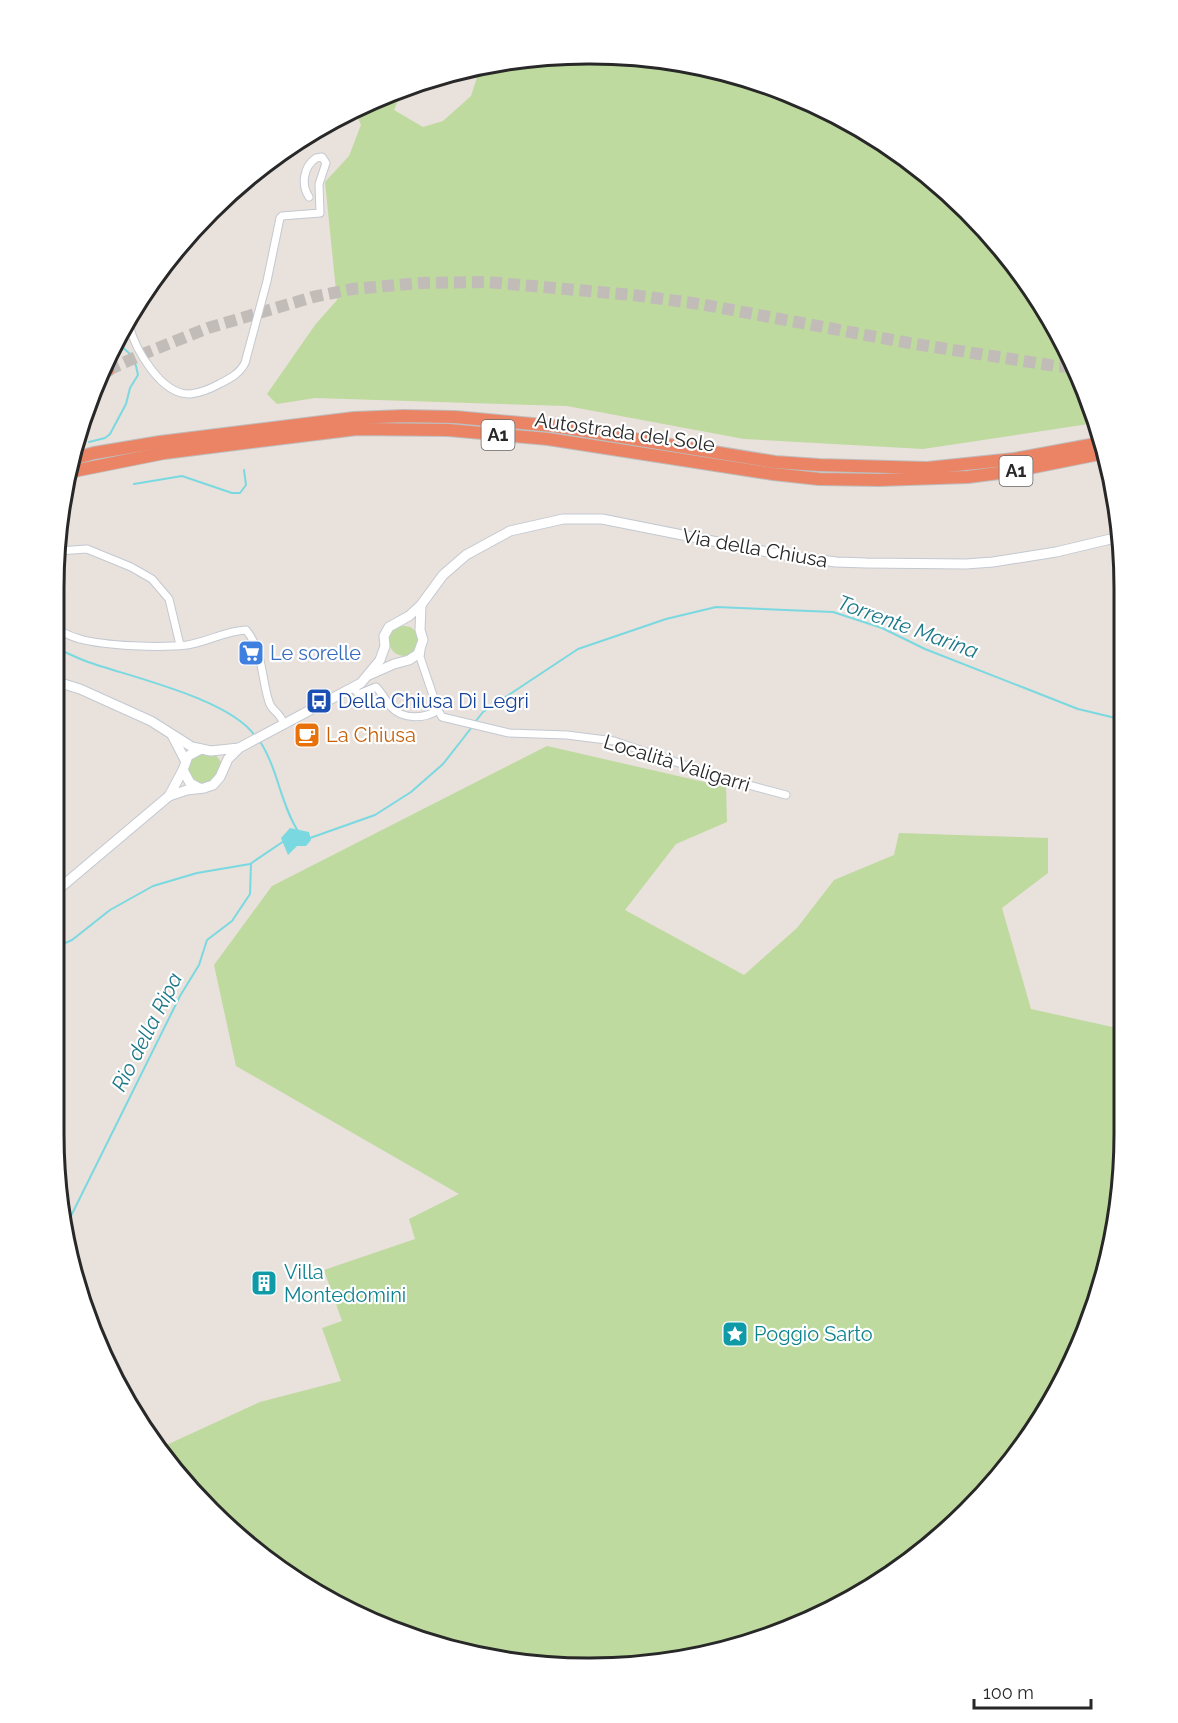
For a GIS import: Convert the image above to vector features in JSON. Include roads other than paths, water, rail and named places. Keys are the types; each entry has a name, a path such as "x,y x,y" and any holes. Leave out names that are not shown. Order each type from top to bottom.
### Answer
{"highway":[{"name":"Autostrada del Sole","path":"81,457 160,442 354,418 403,416 455,417 554,426 775,462 968,477 1014,471 1096,455"},
{"name":"Autostrada del Sole","path":"78,470 164,453 369,429 448,430 548,439 819,479 927,474 1093,444"}],"main road":[{"name":"Via della Chiusa","path":"184,765 191,753 242,746 353,688 369,675 380,660 385,646 384,636 389,627 403,621 421,605 435,584 452,566 487,543 527,526 563,519 602,519 778,554 836,562 866,563 993,562 1056,552 1111,539"},
{"path":"421,605 420,630 423,640 421,650"},
{"path":"403,621 413,623 420,630"},
{"path":"385,646 390,655 407,660"},
{"name":"Via della Chiusa","path":"369,675 407,660 421,650"},
{"path":"64,684 119,706 151,721 192,747 206,750 221,762 222,772"},
{"path":"171,733 179,746 186,780 199,788"},
{"path":"64,885 169,796 213,785 228,759 242,746"},
{"path":"169,796 184,765"}],"street":[{"path":"131,334 146,363 159,379 189,394 214,387 242,369 263,297 280,218 320,213 319,184 326,163 322,157 313,160 307,167 304,186 309,197"},
{"path":"66,550 87,549 131,567 152,579 169,599 180,645"},
{"path":"64,632 79,639 99,642 180,645 201,642 234,630 246,630 257,646 269,704 281,715 284,725"},
{"path":"353,688 361,694 376,687 392,708 402,714 418,718 428,717 438,710 420,657 421,650"},
{"path":"407,660 424,667"},
{"name":"Località Valigarri","path":"438,710 442,717 447,719 496,731 567,735 614,741 726,779 786,795"}],"water":[{"path":"290,828 309,832 311,840 306,846 297,846 288,855 281,838"}],"waterway":[{"path":"89,442 105,438 110,434 138,375 130,354 124,348"},
{"path":"134,484 182,476 232,493 240,493 246,485 244,470"},
{"name":"Torrente Marina","path":"475,722 483,712 578,649 666,619 716,607 833,612 882,628 925,649 1078,709 1114,718"},
{"path":"64,651 88,662 203,700 242,723 255,736"},
{"name":"Torrente Marina","path":"310,838 375,815 411,792 443,764 472,727"},
{"path":"259,740 271,762 287,809 298,831"},
{"name":"Torrente Marina","path":"64,944 72,940 110,910 153,886 197,873 250,864 284,841"},
{"name":"Rio della Ripa","path":"71,1215 180,996 199,965 207,940 232,921 250,894 251,864"}],"tunnel":[{"path":"114,367 208,328 313,297 352,289 421,283 487,282 633,295 700,304 909,343 1064,366"}],"place":[{"name":"Le sorelle","path":"251,653"},
{"name":"Della Chiusa Di Legri","path":"319,701"},
{"name":"La Chiusa","path":"307,735"},
{"name":"Villa Montedomini","path":"264,1283"},
{"name":"Poggio Sarto","path":"735,1334"}]}
